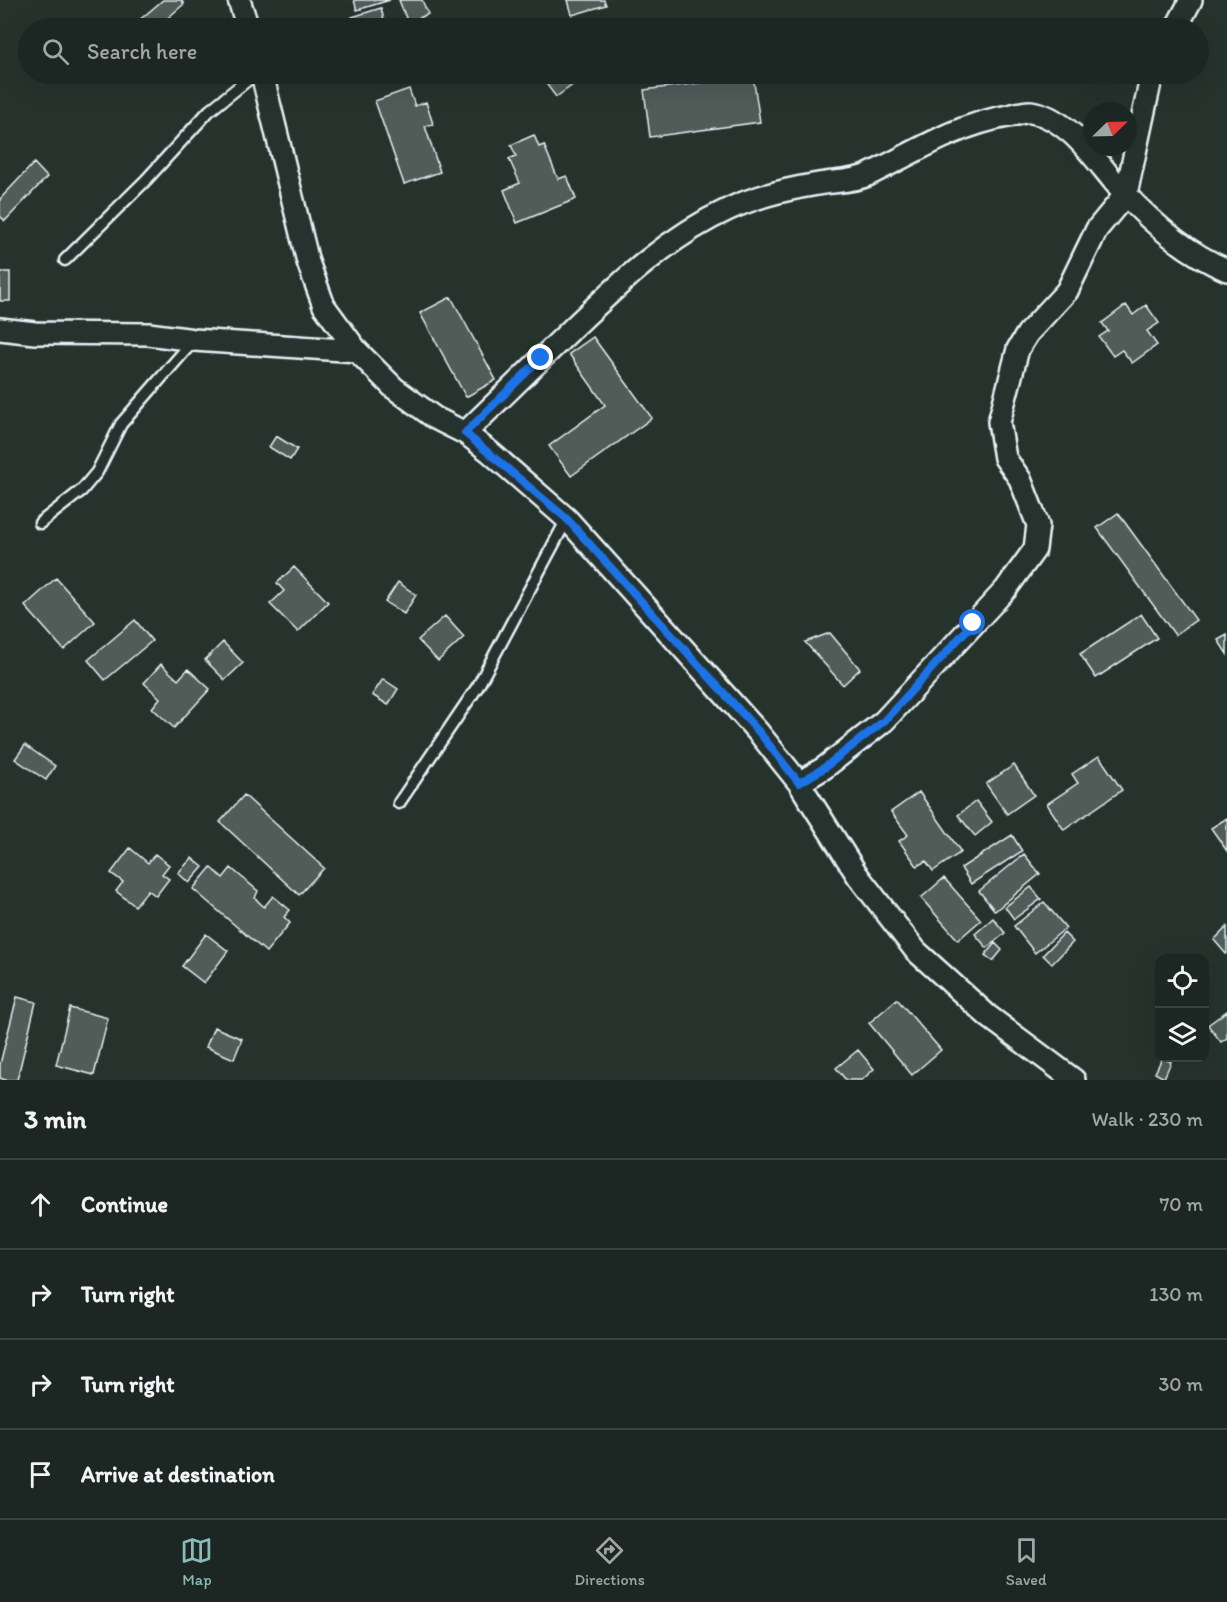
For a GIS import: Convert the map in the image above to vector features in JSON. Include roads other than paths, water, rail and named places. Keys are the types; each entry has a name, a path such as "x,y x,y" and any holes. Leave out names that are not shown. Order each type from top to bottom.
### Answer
{"street":[{"path":"239,0 245,18"},
{"path":"1181,18 1191,0"},
{"path":"264,84 308,262 324,306 357,351 394,388 435,418 465,433 567,519 759,732 799,783 858,876 916,951 988,1016 1074,1080"},
{"path":"799,783 824,768 884,721 1006,589 1035,549 1038,525 1020,479 1005,458 999,422 1018,349 1028,333 1067,291 1097,229 1126,194 1150,84"},
{"path":"465,433 627,276 666,244 730,208 775,192 866,176 903,154 959,130 993,119 1030,112 1052,120 1070,133 1126,194 1183,246 1206,262 1227,270"},
{"path":"0,329 35,333 148,334 194,340 357,351"}],"lane":[{"path":"65,260 146,180 209,111 243,84"},
{"path":"40,523 82,490 97,472 121,424 194,340"},
{"path":"399,803 478,686 567,519"}]}
